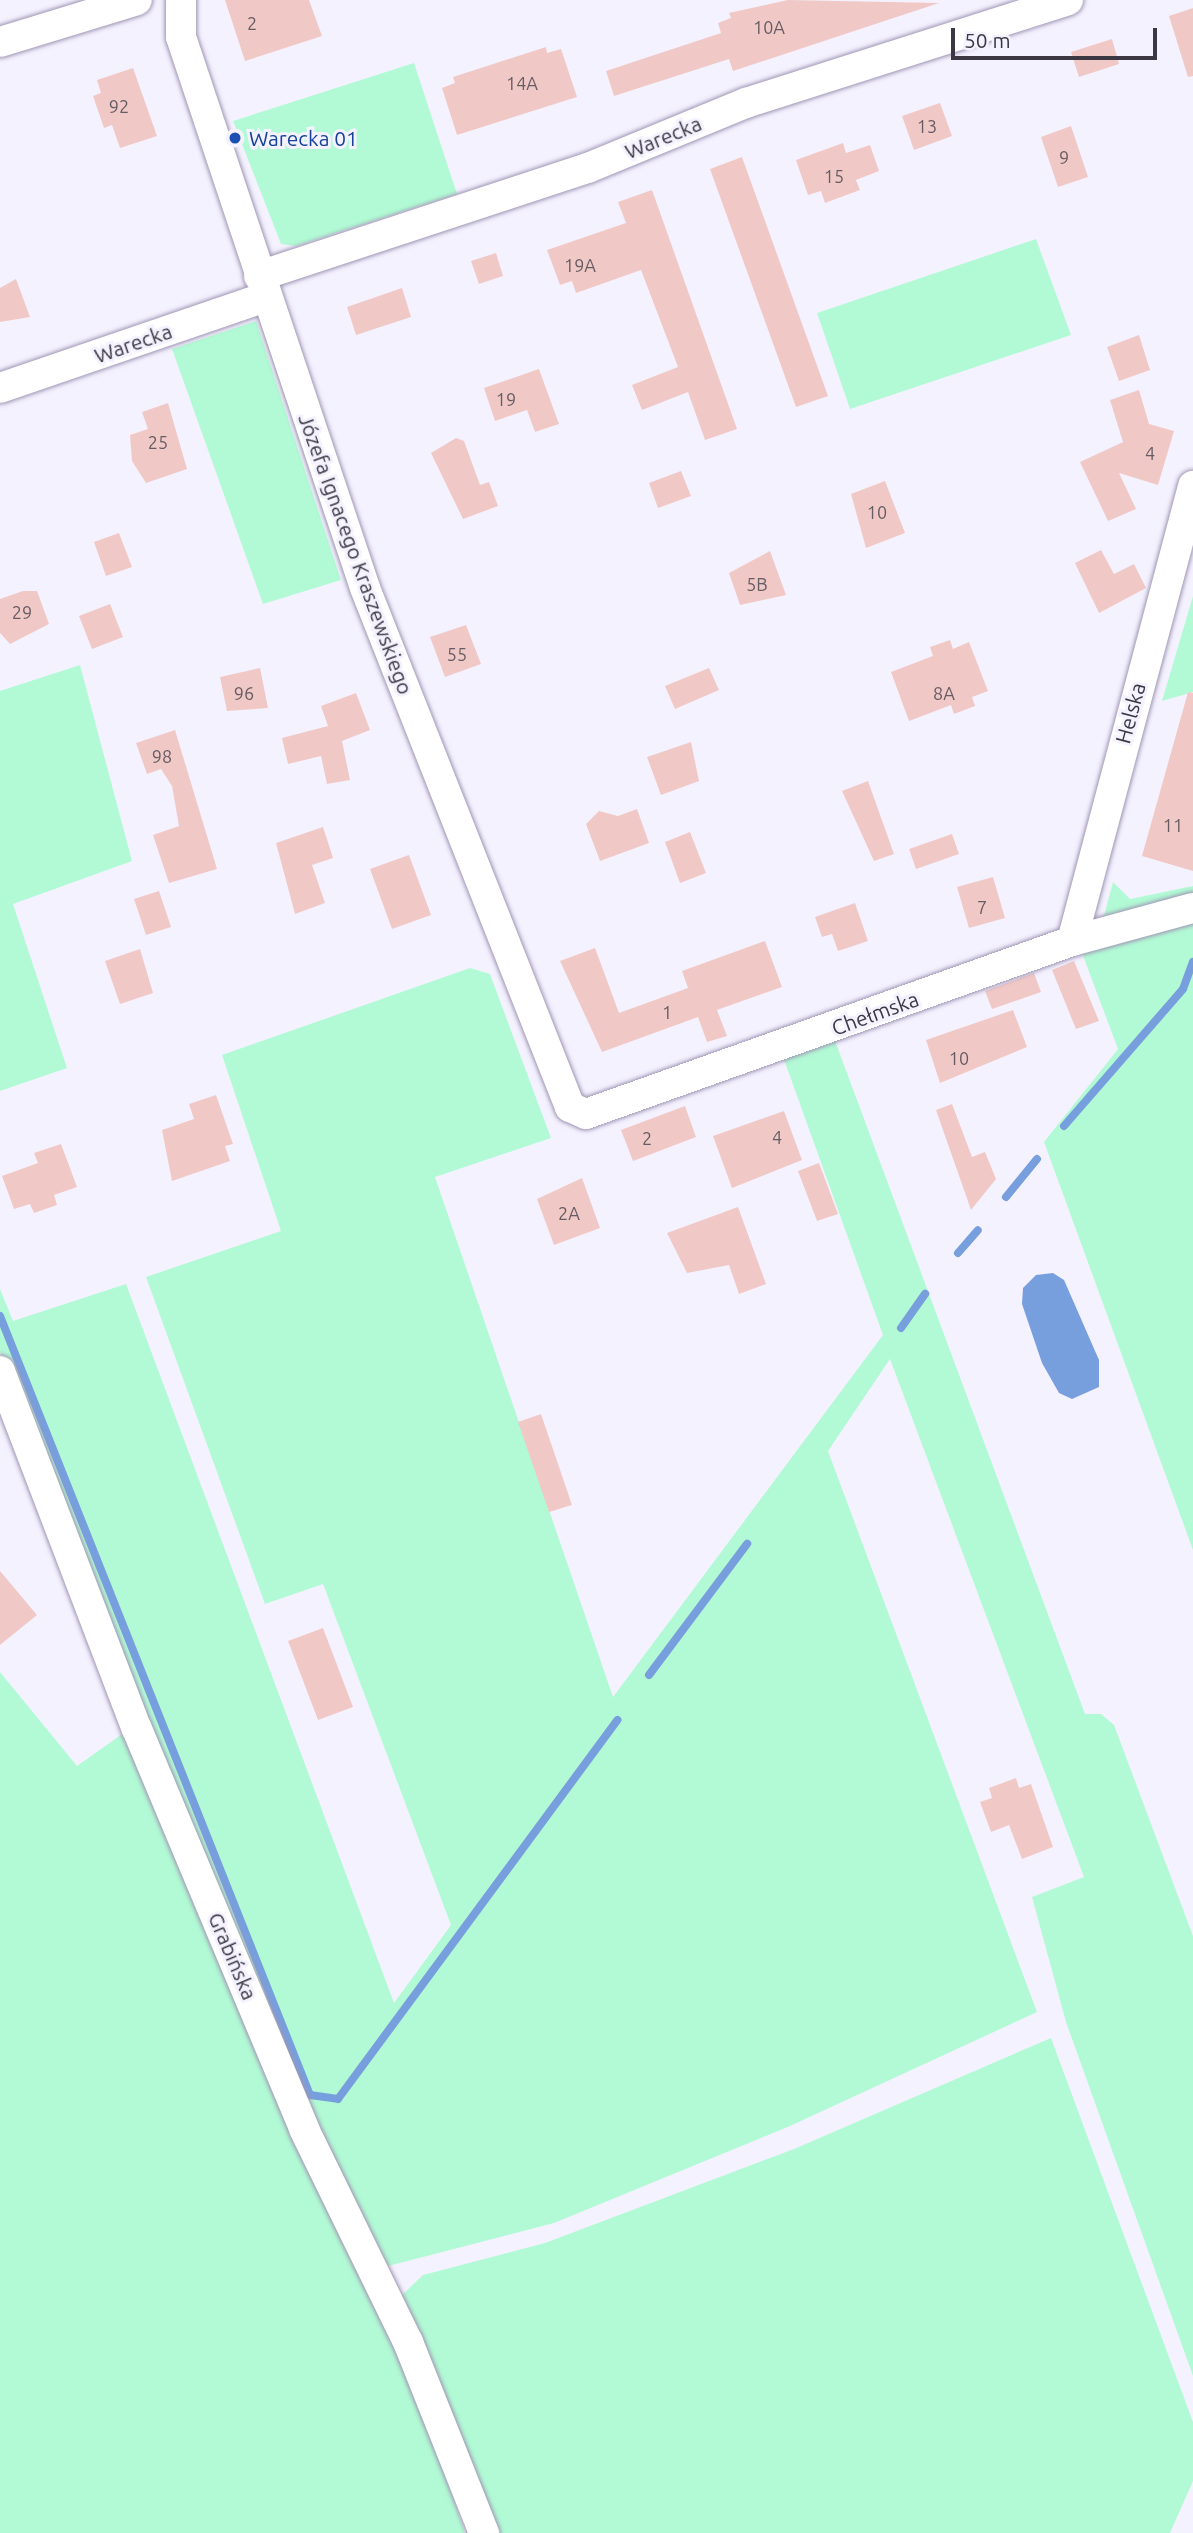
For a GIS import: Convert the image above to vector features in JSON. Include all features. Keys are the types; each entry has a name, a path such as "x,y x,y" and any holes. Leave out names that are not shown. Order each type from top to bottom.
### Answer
{"street":[{"path":"0,42 137,0"},
{"name":"Józefa Ignacego Kraszewskiego","path":"181,0 181,37 262,287 365,588 563,1100"},
{"name":"Warecka","path":"0,388 262,287 588,168 746,103 1068,0"},
{"name":"Helska","path":"1072,941 1193,486"},
{"name":"Chełmska","path":"563,1100 586,1114 1072,941 1192,908"},
{"name":"Grabińska","path":"0,1371 137,1729 304,2129 408,2342 484,2533"}],"green space":[{"path":"414,63 457,194 296,246 281,244 233,121"},
{"path":"1036,239 1071,335 850,409 817,313"},
{"path":"256,321 341,580 263,604 172,349"},
{"path":"1193,596 1193,692 1162,701"},
{"path":"80,665 132,861 13,904 67,1068 0,1091 0,691"},
{"path":"1113,882 1130,899 1193,886 1193,896 1101,927"},
{"path":"1193,917 1193,1550 1044,1142 1118,1049 1082,953"},
{"path":"470,968 490,974 551,1138 435,1177 613,1697 883,1335 782,1054 834,1038 1085,1714 1101,1714 1114,1725 1193,1936 1193,2376 1066,2022 1032,1897 1084,1877 890,1359 828,1451 1037,2012 790,2126 554,2223 388,2266 311,2115 206,1875 0,1352 0,1289 13,1321 126,1284 394,2003 451,1925 323,1584 265,1604 146,1277 281,1231 222,1055"},
{"path":"0,1672 77,1766 125,1732 434,2440 465,2533 0,2533"},
{"path":"1051,2038 1193,2422 1193,2481 1170,2533 494,2533 402,2295 423,2275 545,2243 794,2149"}],"water":[{"path":"1053,1273 1064,1280 1099,1360 1099,1387 1072,1399 1059,1393 1042,1363 1022,1304 1023,1288 1036,1275"}],"building":[{"path":"225,0 309,0 322,36 245,61"},
{"path":"788,0 939,3 733,71 729,59 614,96 606,71 721,33 718,23 731,18 729,13"},
{"path":"1193,8 1193,76 1188,77 1169,16"},
{"path":"1112,39 1119,64 1079,77 1071,52"},
{"path":"546,47 547,53 561,49 577,97 457,135 442,88 455,83 453,77"},
{"path":"133,68 157,136 120,148 112,125 104,128 93,96 101,93 97,80"},
{"path":"940,103 952,136 914,150 902,116"},
{"path":"1071,126 1088,177 1058,187 1041,137"},
{"path":"843,143 846,153 870,145 879,171 856,180 860,190 825,203 821,191 808,195 796,160"},
{"path":"742,157 828,396 796,407 710,169"},
{"path":"652,190 737,429 705,440 688,392 642,410 632,385 678,367 641,270 576,293 572,281 560,285 547,250 626,223 618,202"},
{"path":"496,253 503,276 479,284 471,261"},
{"path":"16,279 30,317 0,322 0,288"},
{"path":"402,288 411,317 356,335 347,307"},
{"path":"1139,335 1150,370 1119,381 1107,347"},
{"path":"539,369 559,424 535,432 527,410 495,421 484,388"},
{"path":"1139,390 1149,424 1174,431 1158,485 1119,473 1136,509 1108,521 1080,462 1123,442 1110,400"},
{"path":"168,403 187,469 146,483 132,461 130,435 148,429 142,412"},
{"path":"456,438 464,441 480,485 489,482 498,506 463,519 431,453"},
{"path":"681,471 691,496 658,508 649,483"},
{"path":"885,481 905,533 866,548 851,494"},
{"path":"119,533 132,567 106,576 94,542"},
{"path":"1101,550 1114,574 1134,564 1146,588 1099,613 1075,563"},
{"path":"770,551 786,595 740,605 729,573"},
{"path":"23,591 37,591 49,624 10,644 0,633 0,599"},
{"path":"110,604 123,637 92,649 79,616"},
{"path":"466,625 481,664 445,677 430,637"},
{"path":"950,640 953,649 969,642 988,691 972,697 975,706 954,714 951,705 909,721 891,672 933,656 930,647"},
{"path":"260,668 268,708 227,711 220,677"},
{"path":"709,668 719,690 675,709 665,686"},
{"path":"1188,692 1193,693 1193,871 1142,856"},
{"path":"356,693 370,730 342,741 350,780 327,784 321,756 288,764 282,738 328,726 321,706"},
{"path":"175,730 217,869 169,883 153,835 179,826 172,786 161,769 147,774 136,743"},
{"path":"691,742 699,781 661,795 647,757"},
{"path":"868,781 894,854 874,861 842,791"},
{"path":"637,809 649,843 600,861 586,824 599,811 618,816"},
{"path":"323,827 333,858 312,865 325,903 295,914 276,843"},
{"path":"690,832 706,873 680,883 665,842"},
{"path":"952,834 959,854 916,869 909,849"},
{"path":"409,855 431,915 392,929 370,869"},
{"path":"993,877 1005,918 969,928 957,887"},
{"path":"159,891 171,927 146,935 134,899"},
{"path":"855,903 868,941 838,951 832,934 822,937 815,917"},
{"path":"765,941 782,987 717,1010 727,1036 707,1042 698,1017 602,1052 560,961 595,948 619,1013 688,988 682,971"},
{"path":"140,949 153,993 120,1004 105,961"},
{"path":"1074,961 1099,1021 1076,1029 1052,970"},
{"path":"1034,973 1041,992 992,1009 985,991"},
{"path":"1013,1010 1027,1047 940,1083 926,1040"},
{"path":"216,1095 233,1144 225,1146 230,1161 172,1181 162,1130 194,1119 189,1104"},
{"path":"952,1104 972,1157 985,1152 996,1179 971,1210 936,1110"},
{"path":"685,1106 696,1137 633,1161 621,1130"},
{"path":"784,1111 802,1160 732,1188 713,1136"},
{"path":"61,1144 77,1187 54,1195 57,1205 34,1213 30,1204 14,1209 2,1176 38,1163 34,1153"},
{"path":"819,1163 838,1214 817,1221 798,1171"},
{"path":"582,1178 600,1228 554,1245 537,1199"},
{"path":"738,1207 766,1284 739,1294 729,1265 687,1273 667,1233"},
{"path":"541,1414 572,1505 549,1512 518,1422"},
{"path":"0,1571 37,1615 0,1645"},
{"path":"323,1628 353,1707 318,1720 288,1641"},
{"path":"1016,1778 1019,1788 1031,1784 1053,1847 1022,1859 1009,1825 991,1832 980,1802 992,1798 989,1788"}],"waterway":[{"path":"1064,1126 1183,989 1193,962"},
{"path":"1006,1197 1037,1159"},
{"path":"958,1253 978,1230"},
{"path":"901,1328 925,1294"},
{"path":"0,1316 310,2095 338,2099 617,1720"},
{"path":"649,1675 747,1544"}],"place":[{"name":"Warecka 01","path":"235,138"}]}
